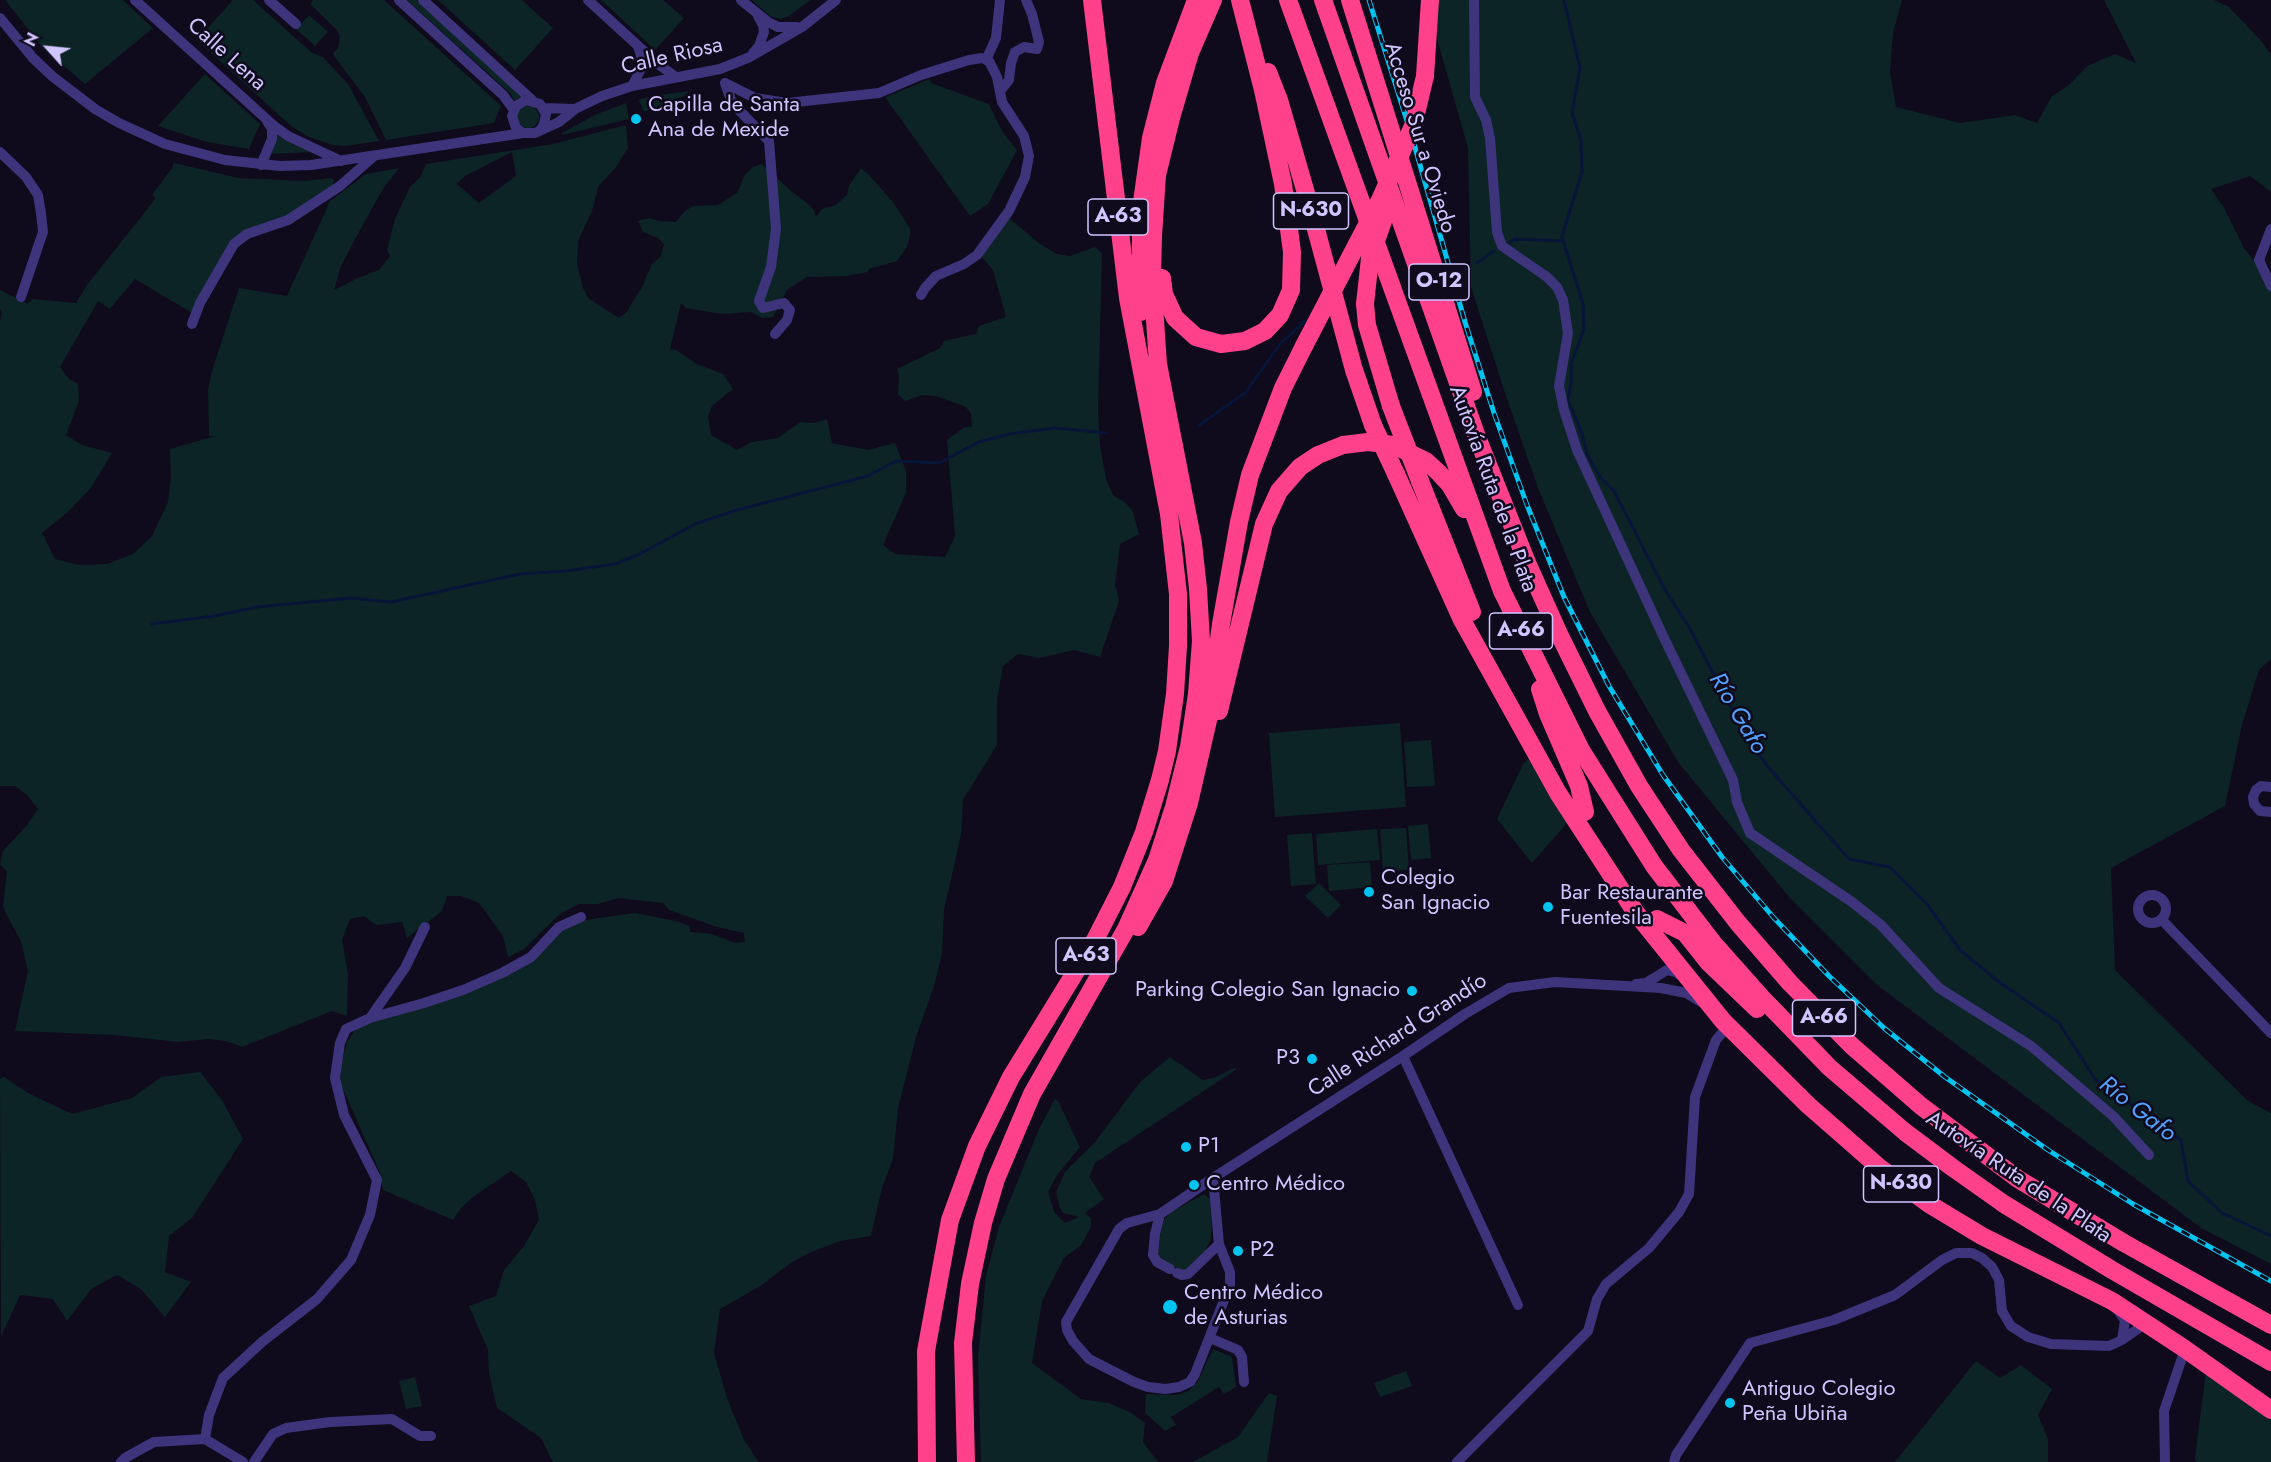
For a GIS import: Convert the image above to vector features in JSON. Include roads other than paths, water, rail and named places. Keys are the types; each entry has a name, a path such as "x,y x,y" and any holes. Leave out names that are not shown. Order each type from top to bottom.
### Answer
{"highway":[{"name":"A-63","path":"927,1462 926,1351 950,1220 977,1146 1011,1077 1091,947 1122,887 1144,832 1167,751 1175,694 1178,594 1169,514 1128,297 1092,0"},
{"path":"1164,150 1160,258 1164,294 1168,306 1175,318 1186,329 1207,341 1232,344 1255,337 1274,323 1287,303 1293,274 1283,184 1241,0"},
{"name":"N-630","path":"1241,0 1279,100 1354,370 1373,425 1462,620 1558,793 1636,913 1725,1024 1808,1105 1880,1168 1929,1204 1982,1236 2112,1301 2135,1319 2185,1348 2271,1410"},
{"name":"Autovía Ruta de la Plata","path":"1288,0 1502,591 1581,750 1654,866 1714,944 1762,998 1830,1068 1861,1095 1953,1168 2004,1204 2271,1362"},
{"name":"Autovía Ruta de la Plata","path":"1323,0 1477,437 1528,565 1597,711 1639,786 1681,850 1738,923 1798,991 1852,1046 1921,1106 2018,1179 2124,1243 2271,1325"},
{"name":"Acceso Sur a Oviedo","path":"1350,0 1528,565"},
{"name":"N-630","path":"1430,0 1425,76 1414,124 1404,163 1370,258 1365,304 1367,325 1391,406 1443,544 1522,730"},
{"name":"A-63","path":"966,1462 963,1343 970,1284 996,1179 1032,1094 1126,928 1157,860 1174,807 1189,747 1197,694 1201,641 1198,589 1193,543 1158,364 1154,309 1154,203 1157,175 1206,1"},
{"path":"1155,433 1140,297 1141,209 1151,138 1165,83 1206,1"},
{"path":"1164,881 1189,803 1209,716 1221,624 1239,522 1250,475 1283,388 1374,211 1414,124"},
{"path":"996,1179 1070,1043 1164,881 1183,838 1200,788 1264,524 1279,491 1300,466 1342,445 1368,442 1393,445 1426,461 1450,485 1460,501 1502,591"},
{"path":"1528,646 1548,714 1579,786 1586,812"},
{"path":"1657,919 1685,933 1708,962 1764,1016 1831,1076 1861,1095"}],"street":[{"name":"Calle Lena","path":"135,0 288,136 342,162"},
{"path":"269,0 296,24"},
{"path":"399,0 503,95 516,128 523,133"},
{"path":"0,18 27,51 52,76 95,109 165,144 225,160 261,165 311,165 342,162 535,133 541,129 546,118 543,108 423,0"},
{"path":"588,0 658,64 676,77"},
{"path":"741,0 758,16 778,27 802,27"},
{"name":"Calle Riosa","path":"541,129 559,122 575,109 602,96 632,86 720,69 750,57 802,27 836,0"},
{"path":"986,60 996,38 1000,0"},
{"path":"1000,90 1009,80 1015,52 1024,47 1037,50 1039,42 1026,0"},
{"path":"1474,0 1475,97 1486,120 1490,138 1497,232 1502,246 1547,277 1557,287 1563,300 1568,333 1559,386 1577,450 1733,780 1737,802 1750,832 1852,902 1881,925 1939,988 2031,1046 2113,1116 2149,1155"},
{"path":"750,57 759,46 764,32 758,16"},
{"path":"632,86 640,71 642,59 637,43"},
{"path":"725,83 755,98 787,104 879,93 921,75 969,60 982,58 989,61 997,76 1002,102 1024,136 1029,156 1025,177 1009,211 977,255 964,264 936,276 921,295"},
{"path":"720,69 732,104 769,141 776,229 771,267 759,301 763,308 784,303 790,310 787,321 775,334"},
{"path":"497,137 521,102 532,100"},
{"name":"Calle Riosa","path":"543,108 575,109"},
{"name":"Calle Lena","path":"261,165 272,139 272,129 263,116"},
{"path":"0,152 26,177 38,195 41,213 43,232 21,297"},
{"path":"192,324 200,303 234,244 247,234 288,220 340,186 373,157"},
{"path":"2271,229 2259,260 2271,286"},
{"path":"2271,787 2262,786 2253,796 2254,804 2260,811 2271,812"},
{"path":"205,1438 209,1414 223,1378 262,1342 317,1299 351,1260 370,1215 377,1180 344,1114 335,1078 340,1043 346,1029 370,1018 424,1003 502,973 531,957 559,927 581,917"},
{"path":"2161,919 2271,1033"},
{"path":"370,1018 405,969 425,927"},
{"path":"1659,941 1664,957 1662,972 1667,970 1685,976"},
{"name":"Calle Richard Grandío","path":"1621,986 1646,983 1662,972"},
{"path":"1661,988 1685,976"},
{"name":"Calle Richard Grandío","path":"1210,1338 1190,1382 1179,1387 1165,1389 1134,1382 1089,1359 1067,1330 1069,1315 1119,1229 1127,1223 1160,1214 1465,1014 1509,988 1555,982 1661,988 1693,995 1725,1024"},
{"path":"1457,1462 1588,1331 1597,1299 1606,1284 1649,1248 1679,1212 1689,1194 1695,1097 1716,1040 1725,1024"},
{"path":"1403,1056 1518,1305"},
{"path":"1213,1178 1219,1244 1230,1272 1230,1285 1210,1338 1238,1350 1242,1357 1244,1382"},
{"path":"1160,1214 1153,1255 1157,1262 1174,1271 1188,1275 1219,1244"},
{"path":"1674,1462 1676,1455 1750,1343 1834,1320 1895,1295 1942,1260 1956,1253 1972,1253 1992,1267 1998,1280 2002,1311 2011,1326 2028,1337 2051,1344 2109,1346 2122,1340 2135,1319"},
{"path":"2122,1340 2135,1319"},
{"path":"2165,1462 2164,1411 2185,1348"},
{"path":"254,1462 273,1434 286,1428 330,1422 392,1419 420,1436 431,1436"},
{"path":"120,1462 154,1442 205,1438 243,1462"}],"waterway":[{"name":"Río Gafo","path":"1564,0 1580,68 1572,113 1581,140 1582,171 1562,237 1583,304 1584,329 1571,364 1568,400 1581,431 1587,454 1600,477 1614,491 1664,588 1689,627 1748,740 1769,768 1849,859 1890,867 1926,903 1960,950 1999,982 2059,1023 2095,1079 2181,1140 2188,1181 2222,1213 2271,1236"},
{"path":"1510,242 1515,239 1563,241"},
{"path":"1477,263 1494,251"},
{"path":"1198,426 1245,393 1280,344 1305,321"},
{"path":"152,624 214,616 257,607 351,598 391,602 520,574 566,571 615,564 640,554 695,524 737,510 868,476 896,461 939,463 979,442 1010,434 1055,428 1107,433"}],"railway":[{"path":"1369,0 1412,137 1465,322 1527,505 1564,597 1609,686 1663,775 1722,857 1774,918 1829,976 1884,1028 1945,1077 2048,1150 2133,1204 2271,1281"}],"place":[{"name":"Capilla de Santa Ana de Mexide","path":"636,119"},
{"name":"Colegio San Ignacio","path":"1369,892"},
{"name":"Bar Restaurante Fuentesila","path":"1548,907"},
{"name":"Parking Colegio San Ignacio","path":"1412,991"},
{"name":"P3","path":"1312,1059"},
{"name":"P1","path":"1186,1147"},
{"name":"Centro Médico","path":"1194,1185"},
{"name":"P2","path":"1238,1251"},
{"name":"Centro Médico de Asturias","path":"1170,1307"},
{"name":"Antiguo Colegio Peña Ubiña","path":"1730,1403"}]}
